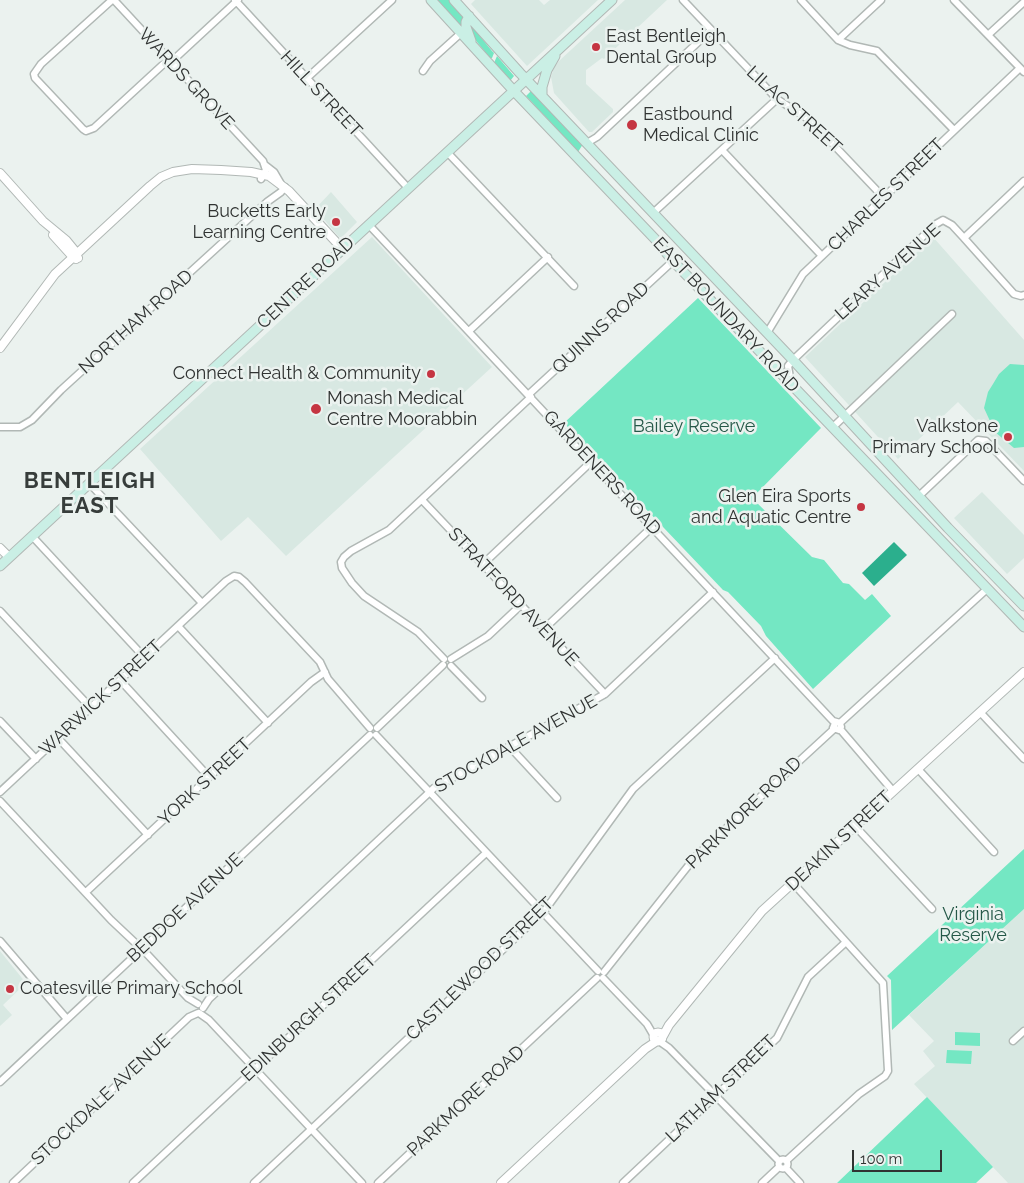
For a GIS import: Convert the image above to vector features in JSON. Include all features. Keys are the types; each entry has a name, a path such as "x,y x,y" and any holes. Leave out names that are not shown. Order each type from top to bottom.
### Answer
{"main road":[{"name":"EAST BOUNDARY ROAD","path":"431,0 655,239 673,261 1024,627"},
{"name":"CENTRE ROAD","path":"0,566 612,0"},
{"name":"EAST BOUNDARY ROAD","path":"459,2 493,44 793,360 918,496 1024,606"},
{"path":"469,16 466,22 468,36 476,49"},
{"path":"489,63 495,56 493,44"},
{"path":"542,96 542,88 547,70 559,48"},
{"path":"586,166 581,154 587,143"}],"street":[{"name":"WARDS GROVE","path":"113,0 265,165 274,172 282,187"},
{"path":"113,0 41,64 34,74 86,131 94,128 236,1"},
{"path":"307,78 392,0"},
{"name":"LILAC STREET","path":"683,0 777,99 811,120 884,198"},
{"path":"801,0 838,40 850,45 877,51 954,130"},
{"path":"838,40 881,0"},
{"path":"954,0 1022,70"},
{"name":"HILL STREET","path":"236,1 408,188"},
{"path":"988,35 1024,2"},
{"path":"587,143 597,137 711,30"},
{"path":"423,71 430,61 461,33"},
{"name":"CHARLES STREET","path":"767,333 803,274 954,130 1022,70"},
{"path":"652,213 777,99"},
{"path":"595,152 597,137"},
{"path":"722,150 822,256"},
{"path":"447,152 574,286"},
{"path":"259,158 262,176"},
{"path":"262,176 265,165"},
{"path":"0,348 43,288 152,189 168,178 185,173 203,172 262,176 282,187 337,243 341,250"},
{"path":"0,173 76,257"},
{"name":"LEARY AVENUE","path":"793,360 936,224 943,220 952,225 964,238 1024,182"},
{"name":"NORTHAM ROAD","path":"0,427 20,427 32,420 61,390 282,187"},
{"name":"GARDENERS ROAD","path":"369,225 775,658 893,791"},
{"path":"964,238 1014,294 1024,295"},
{"path":"0,354 52,283 76,257"},
{"path":"469,331 548,258"},
{"name":"QUINNS ROAD","path":"447,662 418,632 364,596 342,568 341,562 344,556 388,530 422,500 673,261"},
{"path":"832,427 952,314"},
{"path":"791,383 788,366 793,360"},
{"path":"918,496 978,440 986,441 1024,481"},
{"path":"483,564 591,462"},
{"path":"89,483 202,603"},
{"name":"STRATFORD AVENUE","path":"422,500 605,694"},
{"path":"544,629 652,527"},
{"path":"32,536 144,657"},
{"path":"0,548 9,557"},
{"name":"WARWICK STREET","path":"0,792 230,578 238,577 320,662 325,672"},
{"name":"PARKMORE ROAD","path":"378,1183 600,975 696,856 987,589"},
{"name":"STOCKDALE AVENUE","path":"13,1183 429,792 442,783 605,694 713,592"},
{"name":"BEDDOE AVENUE","path":"0,1082 447,662 488,636 521,605"},
{"path":"0,612 91,708"},
{"path":"178,626 268,723"},
{"name":"CASTLEWOOD STREET","path":"254,1183 542,913 634,787 775,658"},
{"path":"447,662 482,698"},
{"path":"325,672 373,732 658,1037 800,1183"},
{"name":"YORK STREET","path":"86,892 311,682 325,672"},
{"name":"DEAKIN STREET","path":"501,1183 658,1037 762,911 1024,672"},
{"path":"120,680 209,777"},
{"path":"980,712 1024,759"},
{"path":"0,721 36,759"},
{"path":"58,738 148,835"},
{"path":"509,746 557,798"},
{"path":"918,769 994,852"},
{"path":"0,801 199,1008 362,1183"},
{"path":"855,826 932,909"},
{"name":"EDINBURGH STREET","path":"133,1183 486,853"},
{"path":"762,1183 859,1094 885,1076 888,1071 884,988 880,979 793,883"},
{"path":"0,941 67,1019"},
{"name":"LATHAM STREET","path":"623,1183 777,1038 808,977 846,942"},
{"path":"1013,1041 1024,1031"}],"shaded area":[{"path":"475,0 539,0 544,5 550,0 598,0 527,66 471,4"},
{"path":"625,0 667,0 604,59 602,58 586,70 586,84 613,109 613,112 592,132 589,132 554,93 551,77 554,67 559,61"},
{"path":"331,192 357,222 342,237 339,237 315,209"},
{"name":"Monash Medical Centre Moorabbin","path":"372,237 492,367 286,556 248,517 221,541 140,449"},
{"path":"933,237 1024,340 1024,471 958,402 898,459 805,357"},
{"path":"982,492 1024,535 1024,558 1007,574 954,518"},
{"path":"894,542 907,555 874,586 862,573"},
{"path":"1024,909 1024,1183 1008,1183 914,1084 935,1066 923,1051 934,1041 909,1015"},
{"name":"Coatesville Primary School","path":"0,951 26,983 3,1005 12,1015 0,1026"}],"green space":[{"path":"435,0 450,0 464,16 464,29"},
{"path":"470,24 494,53 492,58 473,37"},
{"path":"497,56 514,76 510,81 494,63"},
{"path":"532,90 583,144 578,152 526,96"},
{"name":"Bailey Reserve","path":"698,298 821,428 752,498 812,557 824,560 843,583 849,584 865,600 872,594 891,616 813,689 766,636 761,626 728,592 723,590 564,423"},
{"path":"1010,364 1024,365 1024,447 1014,448 995,432 984,408 988,392 999,374"},
{"name":"Virginia Reserve","path":"1024,849 1024,909 892,1030 891,980 887,976"},
{"path":"955,1032 980,1033 980,1046 955,1045"},
{"path":"947,1050 972,1051 971,1064 946,1063"},
{"path":"927,1097 993,1167 976,1183 837,1183"}],"place":[{"name":"East Bentleigh Dental Group","path":"596,47"},
{"name":"Eastbound Medical Clinic","path":"632,125"},
{"name":"Bucketts Early Learning Centre","path":"336,222"},
{"name":"Connect Health & Community","path":"431,374"},
{"name":"Monash Medical Centre Moorabbin","path":"316,409"},
{"name":"Valkstone Primary School","path":"1008,437"},
{"name":"Glen Eira Sports and Aquatic Centre","path":"861,507"},
{"name":"Coatesville Primary School","path":"10,989"}],"district":[{"name":"BENTLEIGH EAST","path":"90,494"}]}
